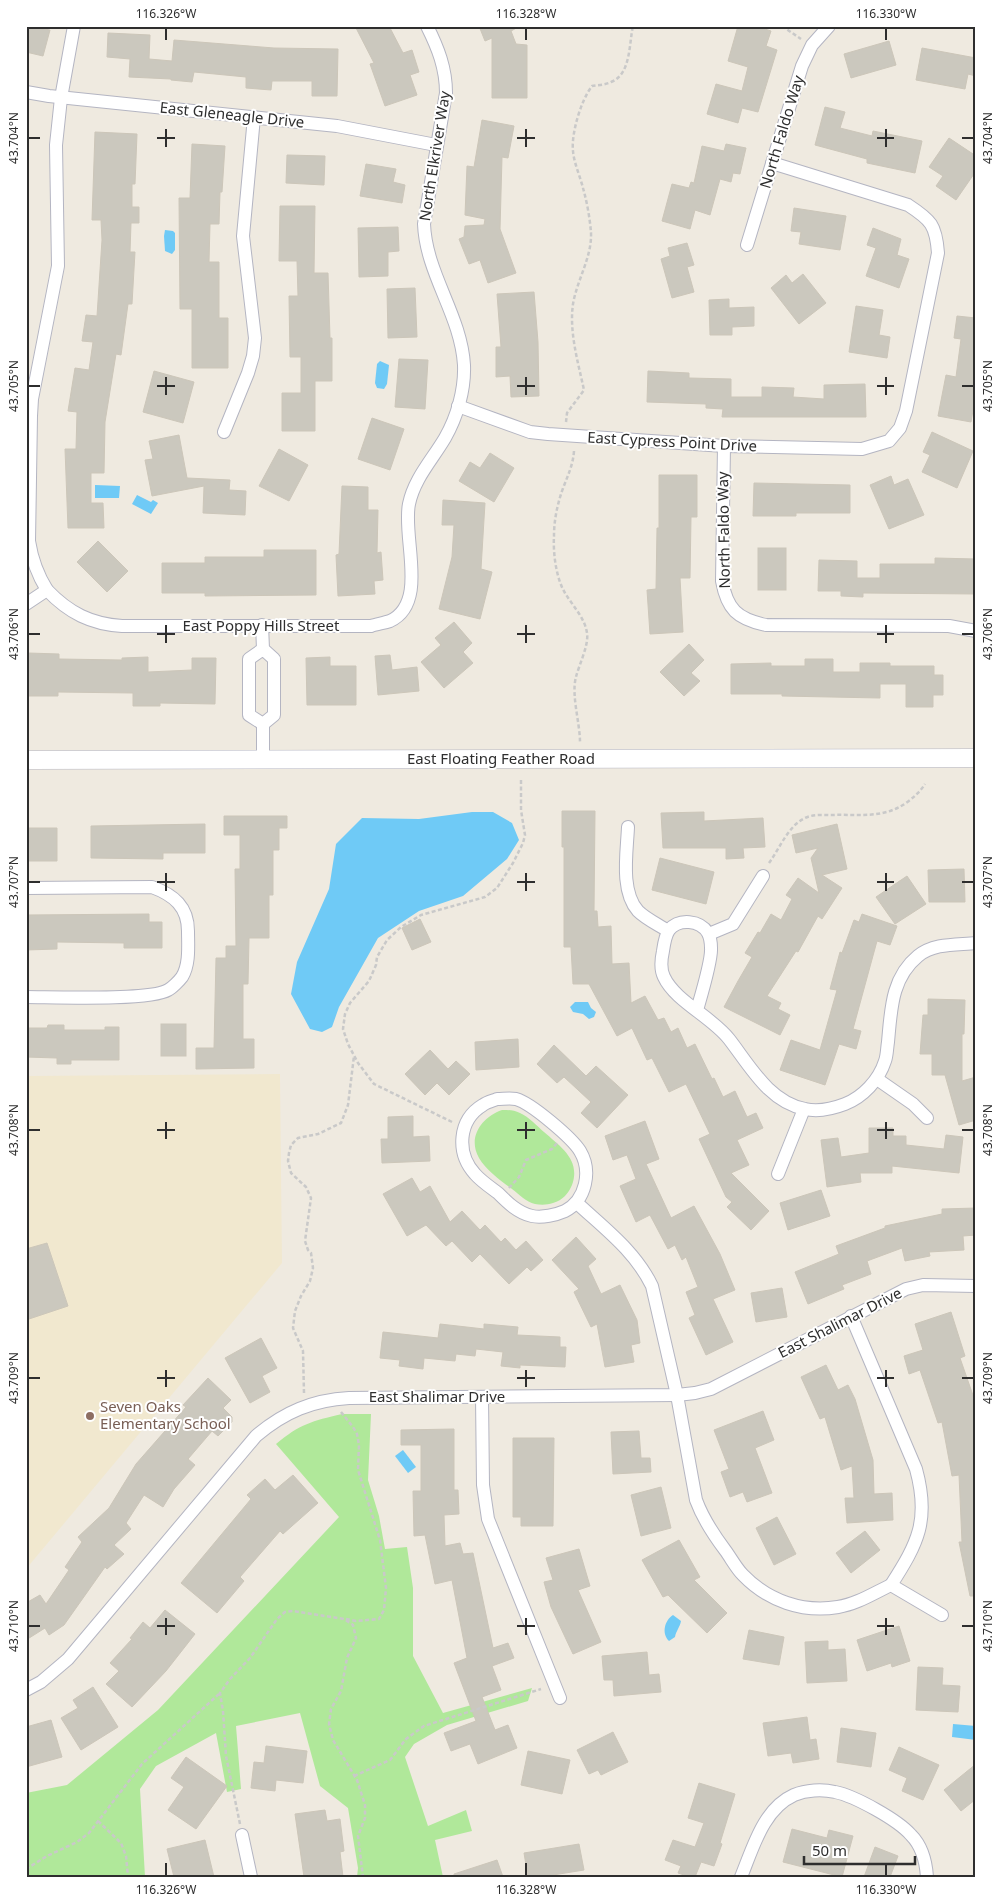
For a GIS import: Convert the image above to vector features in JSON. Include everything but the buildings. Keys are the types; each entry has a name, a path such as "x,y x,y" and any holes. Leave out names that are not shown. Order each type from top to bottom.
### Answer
{"main road":[{"name":"East Floating Feather Road","path":"26,760 976,758"}],"street":[{"name":"East Poppy Hills Street","path":"74,26 61,98 56,162 58,266 32,399 29,541 38,575 47,590 72,613 104,625 371,626 391,620"},
{"name":"North Elkriver Way","path":"391,620 401,612 409,599 412,582 407,529 408,504 417,480 446,436 458,406 463,386 464,366 456,324 430,259 425,241 424,224 446,93 446,76 438,49 427,26"},
{"name":"North Faldo Way","path":"747,245 802,66 812,45 829,26"},
{"name":"East Gleneagle Drive","path":"26,92 61,98 337,126 436,145"},
{"path":"224,432 248,373 253,356 255,338 243,236 254,118"},
{"name":"East Cypress Point Drive","path":"458,406 530,432 724,446 862,449 889,441 900,428 906,411 938,253 936,234 926,216 908,205 772,163"},
{"name":"North Faldo Way","path":"724,446 722,581 725,598 735,612 749,622 766,625 949,626 976,632"},
{"path":"26,604 47,590"},
{"path":"262,625 263,648 274,659 274,715 263,724"},
{"path":"263,648 249,659 249,715 263,724"},
{"path":"263,724 263,760"},
{"path":"628,827 627,887 630,901 640,913 668,931"},
{"path":"709,934 732,924 763,876"},
{"path":"26,888 152,887 169,893 181,905 188,925 188,957 182,976 168,991 148,996 26,997"},
{"path":"697,1010 712,950 709,934 701,925 681,922 668,931 661,962 663,976 671,989 727,1036 769,1091 784,1102 804,1110 834,1108 850,1102 865,1092 877,1079 886,1061 893,995 904,970 919,955 937,946 976,944"},
{"path":"877,1079 913,1104 927,1118"},
{"path":"497,1099 515,1099 531,1106 572,1142 581,1152 585,1166 584,1188 577,1203 565,1211 551,1216 532,1216 517,1210 474,1173 463,1152 461,1138 464,1127 474,1112 483,1104 497,1099"},
{"path":"778,1174 804,1110"},
{"path":"577,1203 633,1255 644,1270 652,1286 658,1304 677,1395 696,1500 702,1516 742,1574 755,1586 787,1604 822,1609 839,1607 856,1602 891,1585 910,1556 917,1540 922,1513 921,1486 916,1469 851,1316"},
{"name":"East Shalimar Drive","path":"26,1690 42,1682 68,1659 256,1436 283,1415 307,1405 332,1399 677,1395 696,1393 711,1388 906,1289 922,1285 976,1286"},
{"path":"482,1397 483,1485 488,1519 560,1698"},
{"path":"891,1585 942,1615"},
{"path":"741,1877 767,1818 792,1795 809,1790 834,1791 851,1797 899,1823 912,1836 921,1850 927,1877"},
{"path":"242,1835 251,1877"}],"path":[{"path":"566,424 567,413 584,390 574,346 573,304 589,250 591,234 584,190 573,151 573,138 586,94 592,86 613,82 626,67 633,26"},
{"path":"782,26 804,41"},
{"path":"574,451 573,466 556,512 554,538 557,568 563,590 580,616 587,633 575,680 576,712 580,728 580,742"},
{"path":"455,1124 374,1084 354,1055 343,1029 346,1008 369,982 377,957 387,940 408,922 421,915 490,894 497,888 510,869 525,835 521,810 521,778"},
{"path":"769,863 790,830 807,817 819,815 882,814 905,803 916,795 925,784"},
{"path":"307,1405 304,1394 303,1351 293,1328 295,1311 310,1281 313,1268 311,1253 305,1242 311,1198 306,1187 291,1173 288,1161 289,1153 291,1146 298,1138 318,1134 341,1123 348,1104 354,1055"},
{"path":"508,1188 519,1177 526,1160 552,1149 558,1142"},
{"path":"26,1869 47,1856 77,1842 89,1833 142,1764 220,1693 230,1678 250,1658 277,1618 285,1612 293,1611 356,1621 378,1619 384,1610 386,1588 378,1534 358,1470 359,1439 353,1426 332,1399"},
{"path":"344,1619 353,1625 356,1638 347,1658 341,1692 331,1708 329,1724 333,1740 354,1776 365,1805 365,1818 358,1836 363,1877"},
{"path":"354,1776 390,1760 406,1739 424,1726 555,1685"},
{"path":"220,1693 226,1756 242,1835"},
{"path":"98,1821 121,1842 126,1856 128,1877"}],"shaded area":[{"name":"Seven Oaks Elementary School","path":"280,1074 282,1263 26,1569 26,1076"}],"green space":[{"path":"502,1110 516,1111 527,1117 557,1143 572,1161 574,1176 572,1185 560,1200 544,1205 529,1202 494,1175 479,1158 475,1143 478,1129 488,1118"},
{"path":"342,1414 371,1414 368,1480 379,1516 385,1549 407,1547 413,1588 413,1656 443,1713 532,1688 528,1701 447,1725 414,1744 405,1757 428,1826 466,1810 472,1831 435,1840 443,1877 357,1877 358,1868 348,1808 320,1786 300,1713 236,1726 241,1789 227,1792 216,1733 156,1766 140,1789 145,1877 26,1877 26,1793 67,1785 158,1710 339,1517 276,1444 307,1424"}],"water":[{"path":"165,230 175,233 175,250 172,254 165,251"},
{"path":"380,361 389,365 387,384 384,389 377,388 375,383 377,364"},
{"path":"95,485 120,486 119,498 95,498"},
{"path":"137,495 151,502 153,500 158,503 151,514 132,504"},
{"path":"472,812 493,812 512,823 519,840 507,859 463,896 419,911 378,938 339,1007 332,1027 322,1032 310,1029 291,994 297,962 329,889 336,844 362,818 419,819"},
{"path":"575,1002 588,1002 596,1012 594,1017 589,1019 583,1014 573,1012 570,1007"},
{"path":"403,1450 416,1467 408,1473 395,1456"},
{"path":"673,1615 681,1621 675,1637 669,1641 665,1634 665,1627"},
{"path":"953,1724 976,1726 976,1740 952,1737"}],"place":[{"name":"Seven Oaks Elementary School","path":"90,1416"}]}
